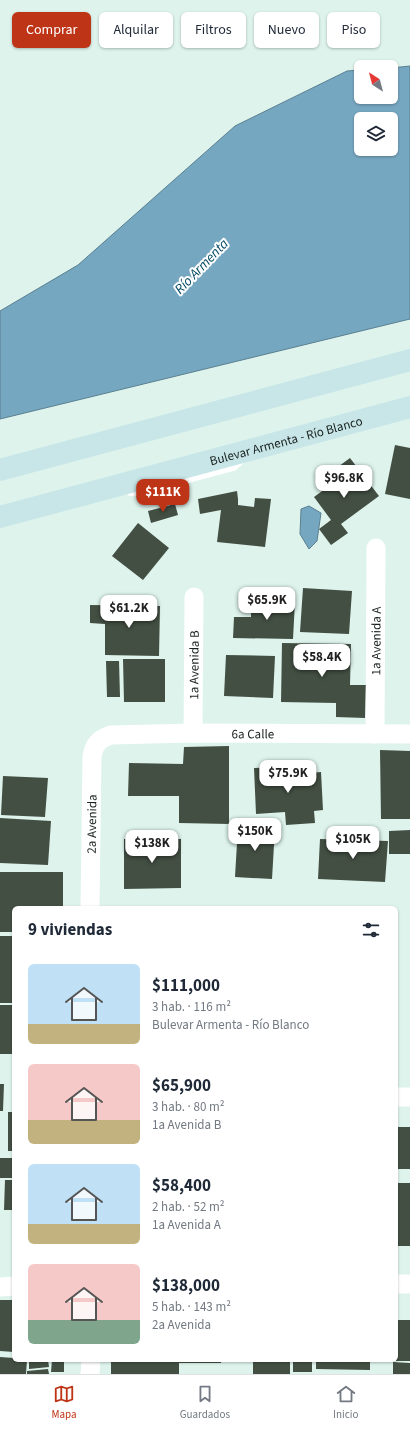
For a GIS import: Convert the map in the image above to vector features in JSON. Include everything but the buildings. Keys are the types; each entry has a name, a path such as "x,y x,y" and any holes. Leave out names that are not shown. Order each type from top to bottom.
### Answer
{"main road":[{"path":"0,470 410,360"},
{"name":"Bulevar Armenta - Río Blanco","path":"0,517 410,407"}],"street":[{"name":"1a Avenida A","path":"375,734 376,548"},
{"name":"1a Avenida B","path":"193,733 194,597"},
{"name":"6a Calle","path":"98,742 111,735 193,733 410,734"},
{"name":"2a Avenida","path":"90,906 92,757 94,748 98,742"},
{"path":"398,1097 410,1097"},
{"path":"398,1284 410,1284"},
{"path":"0,1287 12,1286"},
{"path":"90,1362 90,1374"}],"water":[{"name":"Río Armenta","path":"410,66 410,319 0,419 0,311 78,265 235,126 347,71 354,70 354,104 398,104 398,67"},
{"path":"309,506 321,513 317,541 309,549 300,534 301,509"}]}
